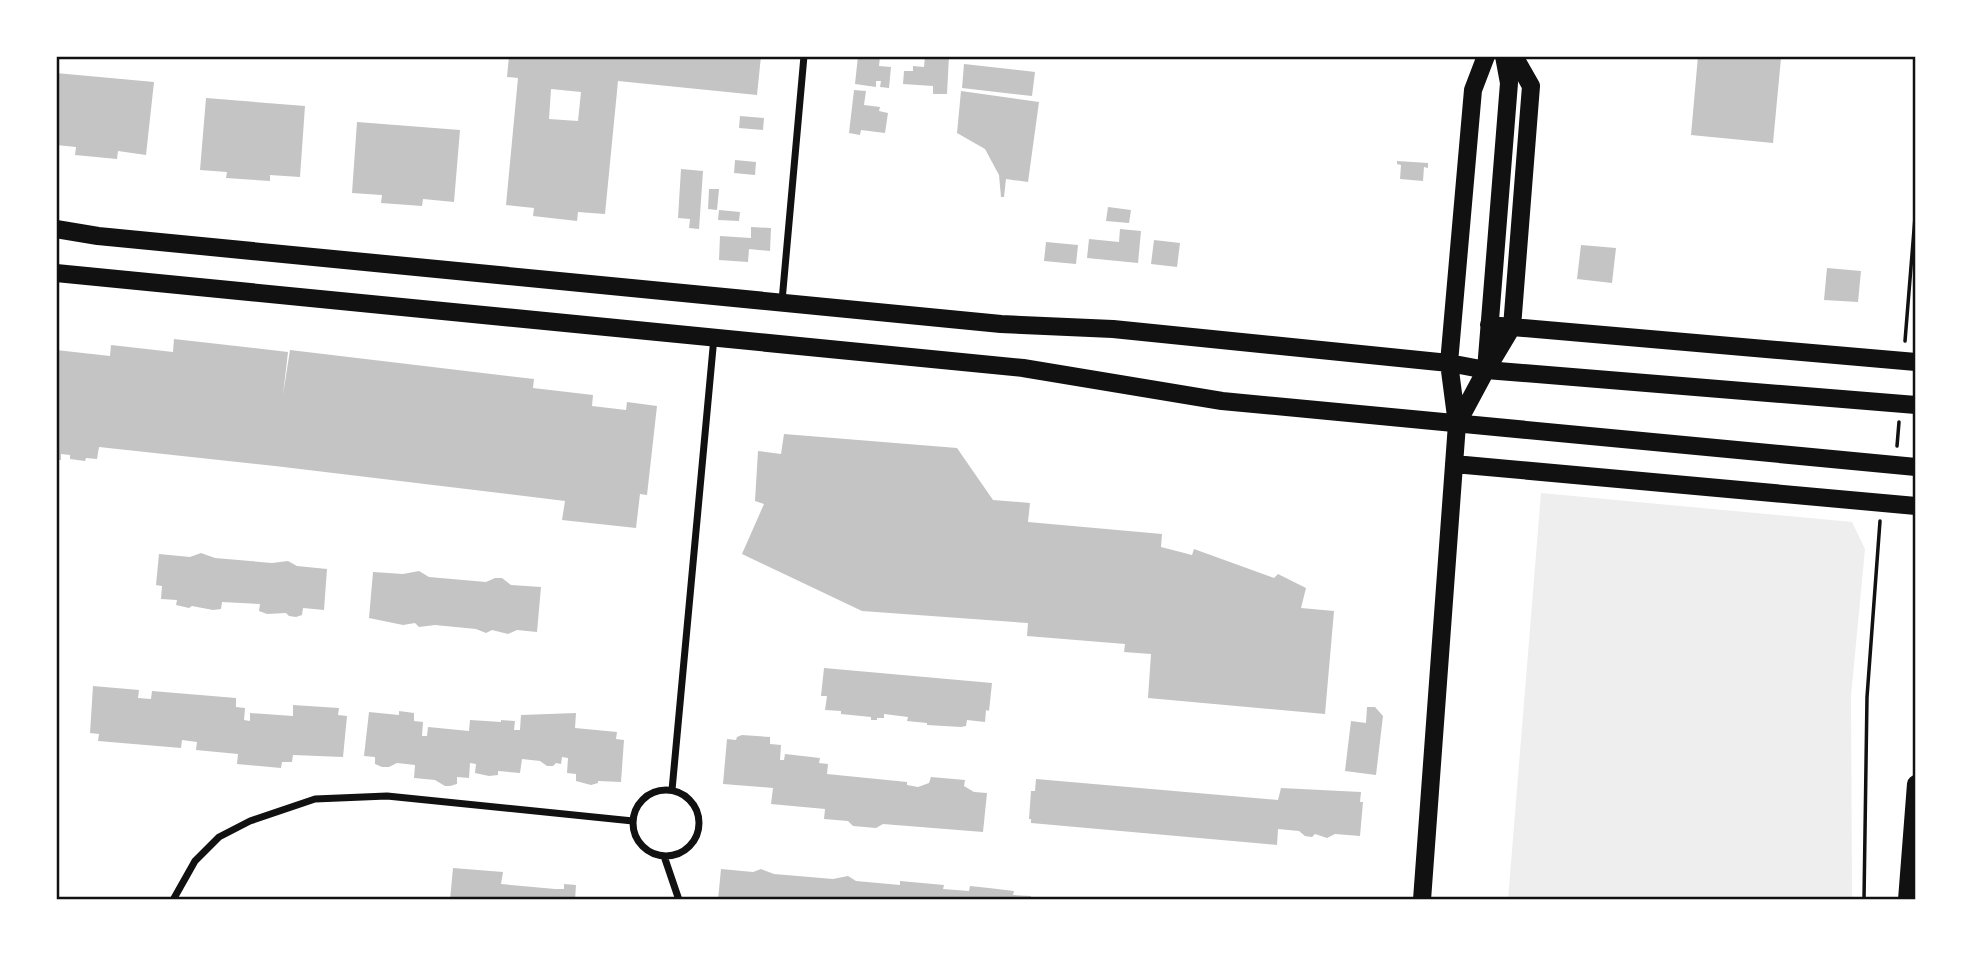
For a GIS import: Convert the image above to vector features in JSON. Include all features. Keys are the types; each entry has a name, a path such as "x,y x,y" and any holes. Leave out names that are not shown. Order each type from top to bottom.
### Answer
{"main road":[{"path":"1422,900 1457,424 1449,363 1473,90 1486,56"},
{"path":"1486,370 1509,83 1504,56"},
{"path":"1457,424 1513,327 1531,86 1514,56"},
{"path":"56,229 125,239 1001,324 1113,329 1449,363 1486,370 1916,405"},
{"path":"56,273 1023,368 1222,401 1916,467"},
{"path":"1489,325 1910,361"},
{"path":"1454,464 1916,506"},
{"path":"1907,900 1916,784"}],"street":[{"path":"782,301 804,56"},
{"path":"672,790 714,337"},
{"path":"672,790 682,794 697,809 699,830 688,848 679,854 664,856 647,850 639,843 633,821 635,810 650,793 672,790"},
{"path":"173,900 195,861 219,837 250,821 316,799 387,796 633,821"},
{"path":"664,856 679,900"}],"path":[{"path":"1910,361 1916,205"},
{"path":"1864,900 1867,697 1881,503"}],"shaded area":[{"path":"1541,493 1852,522 1865,549 1851,696 1852,900 1508,900"}],"building":[{"path":"509,56 761,56 757,95 618,81 605,214 578,212 577,221 533,216 534,208 506,205 518,78 507,77","holes":["551,89 581,92 578,121 549,119"]},
{"path":"858,56 880,57 879,66 891,67 889,88 880,87 881,81 876,81 876,87 855,84"},
{"path":"925,56 949,56 947,94 933,94 933,86 903,84 904,71 913,71 913,66 924,67"},
{"path":"1698,56 1781,58 1773,143 1691,135"},
{"path":"964,64 1035,72 1032,96 962,88"},
{"path":"56,73 154,82 146,155 118,151 117,159 75,155 76,147 56,145"},
{"path":"854,90 866,91 864,105 880,107 879,111 888,113 885,133 861,130 860,135 849,133"},
{"path":"961,91 1039,102 1028,182 1006,179 1004,197 1001,197 999,175 985,149 957,133"},
{"path":"206,98 305,106 300,177 270,175 270,181 226,178 227,172 200,170"},
{"path":"740,116 764,118 763,130 739,128"},
{"path":"357,122 460,130 454,202 423,199 422,206 381,203 382,195 352,193"},
{"path":"735,160 756,162 755,175 734,173"},
{"path":"1397,161 1428,163 1428,168 1424,167 1423,181 1400,179 1401,165 1397,164"},
{"path":"681,169 703,171 699,229 689,228 690,219 678,218"},
{"path":"709,189 719,189 717,210 708,209"},
{"path":"1108,207 1131,210 1129,223 1106,221"},
{"path":"719,210 740,212 739,221 718,220"},
{"path":"751,227 771,228 770,251 749,249 748,262 719,260 720,236 751,238"},
{"path":"1120,229 1141,231 1138,263 1087,258 1089,239 1119,242"},
{"path":"1154,240 1180,243 1177,267 1151,264"},
{"path":"1046,242 1078,245 1076,264 1044,261"},
{"path":"1581,245 1616,248 1612,283 1577,279"},
{"path":"1827,268 1861,271 1858,302 1824,300"},
{"path":"174,339 288,352 283,395 290,350 534,379 533,388 593,395 592,406 626,410 627,402 657,406 647,495 640,494 636,528 562,520 565,501 275,466 99,447 97,459 70,459 70,455 61,454 61,460 56,460 56,350 110,356 111,345 173,352"},
{"path":"784,434 957,448 993,500 1030,503 1028,522 1162,534 1161,547 1192,555 1194,549 1274,578 1278,574 1306,588 1301,608 1334,611 1325,714 1148,698 1151,654 1124,652 1125,644 1027,636 1028,623 862,611 742,554 764,504 755,501 758,451 781,454"},
{"path":"201,553 215,558 272,563 288,561 297,566 327,569 324,610 303,608 302,615 296,617 286,613 267,614 259,611 260,604 222,602 221,609 213,610 192,606 189,608 176,605 177,600 161,599 162,586 156,585 159,554 190,557"},
{"path":"419,571 429,577 486,582 502,578 511,585 541,587 537,632 517,630 508,634 492,630 486,633 476,629 435,625 419,627 415,623 403,625 369,618 373,572 403,574"},
{"path":"824,668 992,683 989,711 986,710 985,722 967,720 966,726 961,727 927,725 907,721 908,717 884,714 884,718 871,720 871,717 825,710 827,696 821,696"},
{"path":"93,686 139,690 138,698 151,699 152,691 236,698 236,707 245,708 244,720 250,721 250,713 293,716 293,705 339,708 338,715 347,716 343,757 293,755 292,762 282,762 281,768 237,764 238,754 196,750 197,742 182,740 181,748 98,741 99,734 90,733"},
{"path":"1367,707 1375,707 1383,716 1376,775 1345,771 1351,721 1366,723"},
{"path":"399,711 414,713 414,721 423,722 422,736 427,736 428,727 469,731 470,720 515,721 514,730 520,730 521,715 576,713 575,728 617,732 616,739 624,740 621,782 598,781 591,785 576,781 576,774 567,773 568,758 562,757 561,764 556,763 553,766 522,759 520,773 498,771 498,775 489,776 475,773 476,764 470,763 469,778 457,777 457,784 450,786 435,780 414,778 415,765 397,763 382,767 375,764 375,757 364,756 369,712 399,715"},
{"path":"742,735 770,737 770,744 781,745 780,760 784,760 785,754 820,758 819,763 828,764 827,774 907,782 907,785 918,787 929,783 931,777 965,780 964,786 974,792 987,793 983,832 883,824 876,828 853,826 848,821 824,819 825,809 771,804 773,788 723,784 727,739 736,740"},
{"path":"1036,779 1278,800 1281,788 1361,792 1360,802 1363,802 1360,836 1335,834 1327,838 1315,834 1312,837 1299,831 1278,829 1277,845 1031,823 1031,791 1035,791"},
{"path":"453,868 503,872 501,884 555,889 564,889 564,884 576,885 575,900 450,900"},
{"path":"721,869 753,872 761,869 774,874 833,879 848,876 856,881 900,885 900,881 944,885 943,889 969,891 970,886 1014,891 1013,895 1031,896 1031,900 718,900"}]}
